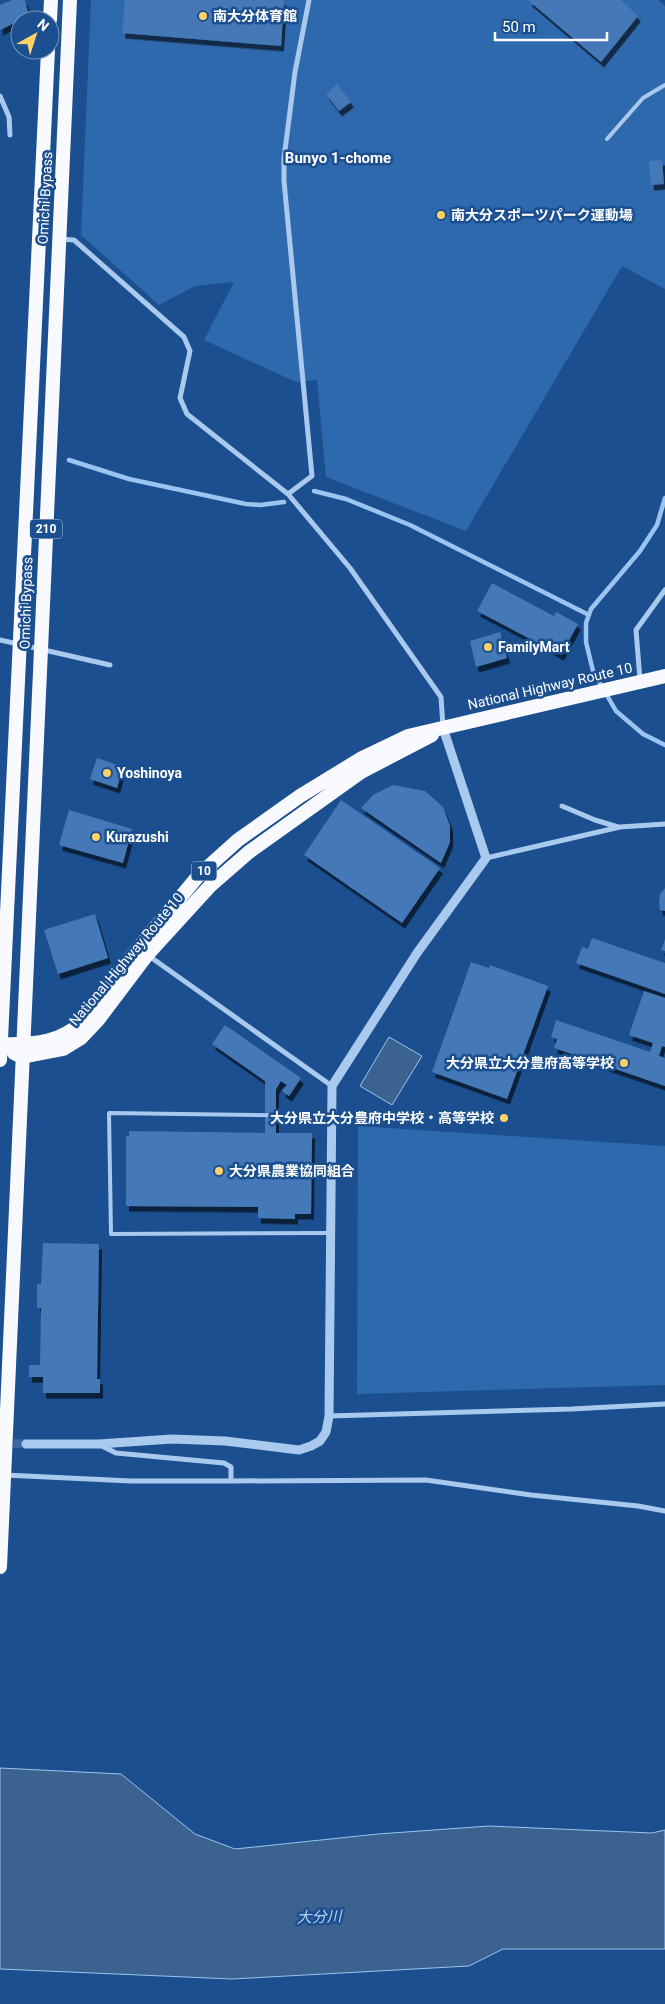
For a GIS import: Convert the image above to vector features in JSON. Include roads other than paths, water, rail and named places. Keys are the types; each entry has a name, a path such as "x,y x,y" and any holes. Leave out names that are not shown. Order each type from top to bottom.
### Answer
{"highway":[{"name":"Omichi Bypass","path":"23,1051 70,0"},
{"name":"Omichi Bypass","path":"0,1044 4,922 20,644 48,60"},
{"name":"National Highway Route 10","path":"23,1051 57,1039 80,1025 88,1017 130,958 199,875 238,840 300,796 362,758 408,736 665,676"},
{"name":"National Highway Route 10","path":"0,1044 23,1051 63,1049 81,1038 98,1020 147,955 210,886 249,852 361,772 443,728"},
{"path":"0,1044 0,1060"},
{"path":"0,1567 23,1051"}],"street":[{"path":"288,494 312,476 284,181 284,158 295,72 309,0"},
{"path":"0,96 8,118 10,135"},
{"path":"59,239 74,240 184,337 190,351 180,398 187,414 288,494 350,568 441,697 443,728 486,858"},
{"path":"635,682 636,630 665,590"},
{"path":"0,640 110,665"},
{"path":"562,806 595,820 620,827"},
{"path":"26,1444 99,1444 172,1439 225,1441 299,1450 320,1441 326,1432 329,1416 332,1086 417,953 486,858 620,827 665,824"},
{"path":"147,955 332,1086"},
{"path":"329,1416 572,1409 665,1404"},
{"path":"99,1444 116,1453 224,1463 232,1467 231,1481"},
{"path":"5,1475 131,1481 426,1480 665,1511"}],"lane":[{"path":"607,139 643,98 665,85"},
{"path":"330,1233 112,1234 109,1114 332,1116"}],"water":[{"path":"389,1037 422,1056 392,1105 360,1086"},
{"name":"大分川","path":"0,1768 121,1774 195,1834 235,1849 378,1834 489,1826 652,1833 665,1830 665,1949 503,1949 469,1966 232,1979 0,1969"}],"waterway":[{"path":"69,460 129,479 246,504 260,505 284,502"},
{"path":"314,491 346,499 410,525 589,615"},
{"path":"665,498 657,525 640,551 591,609 586,623 586,642 593,671 616,711 643,734 665,745"}],"tunnel":[{"path":"0,1443 26,1444"}],"place":[{"name":"南大分体育館","path":"203,16"},
{"name":"南大分スポーツパーク運動場","path":"441,215"},
{"name":"FamilyMart","path":"488,647"},
{"name":"Yoshinoya","path":"107,773"},
{"name":"Kurazushi","path":"96,837"},
{"name":"大分県立大分豊府高等学校","path":"624,1063"},
{"name":"大分県立大分豊府中学校・高等学校","path":"504,1118"},
{"name":"大分県農業協同組合","path":"219,1171"}],"district":[{"name":"Bunyo 1-chome","path":"338,158"}]}
